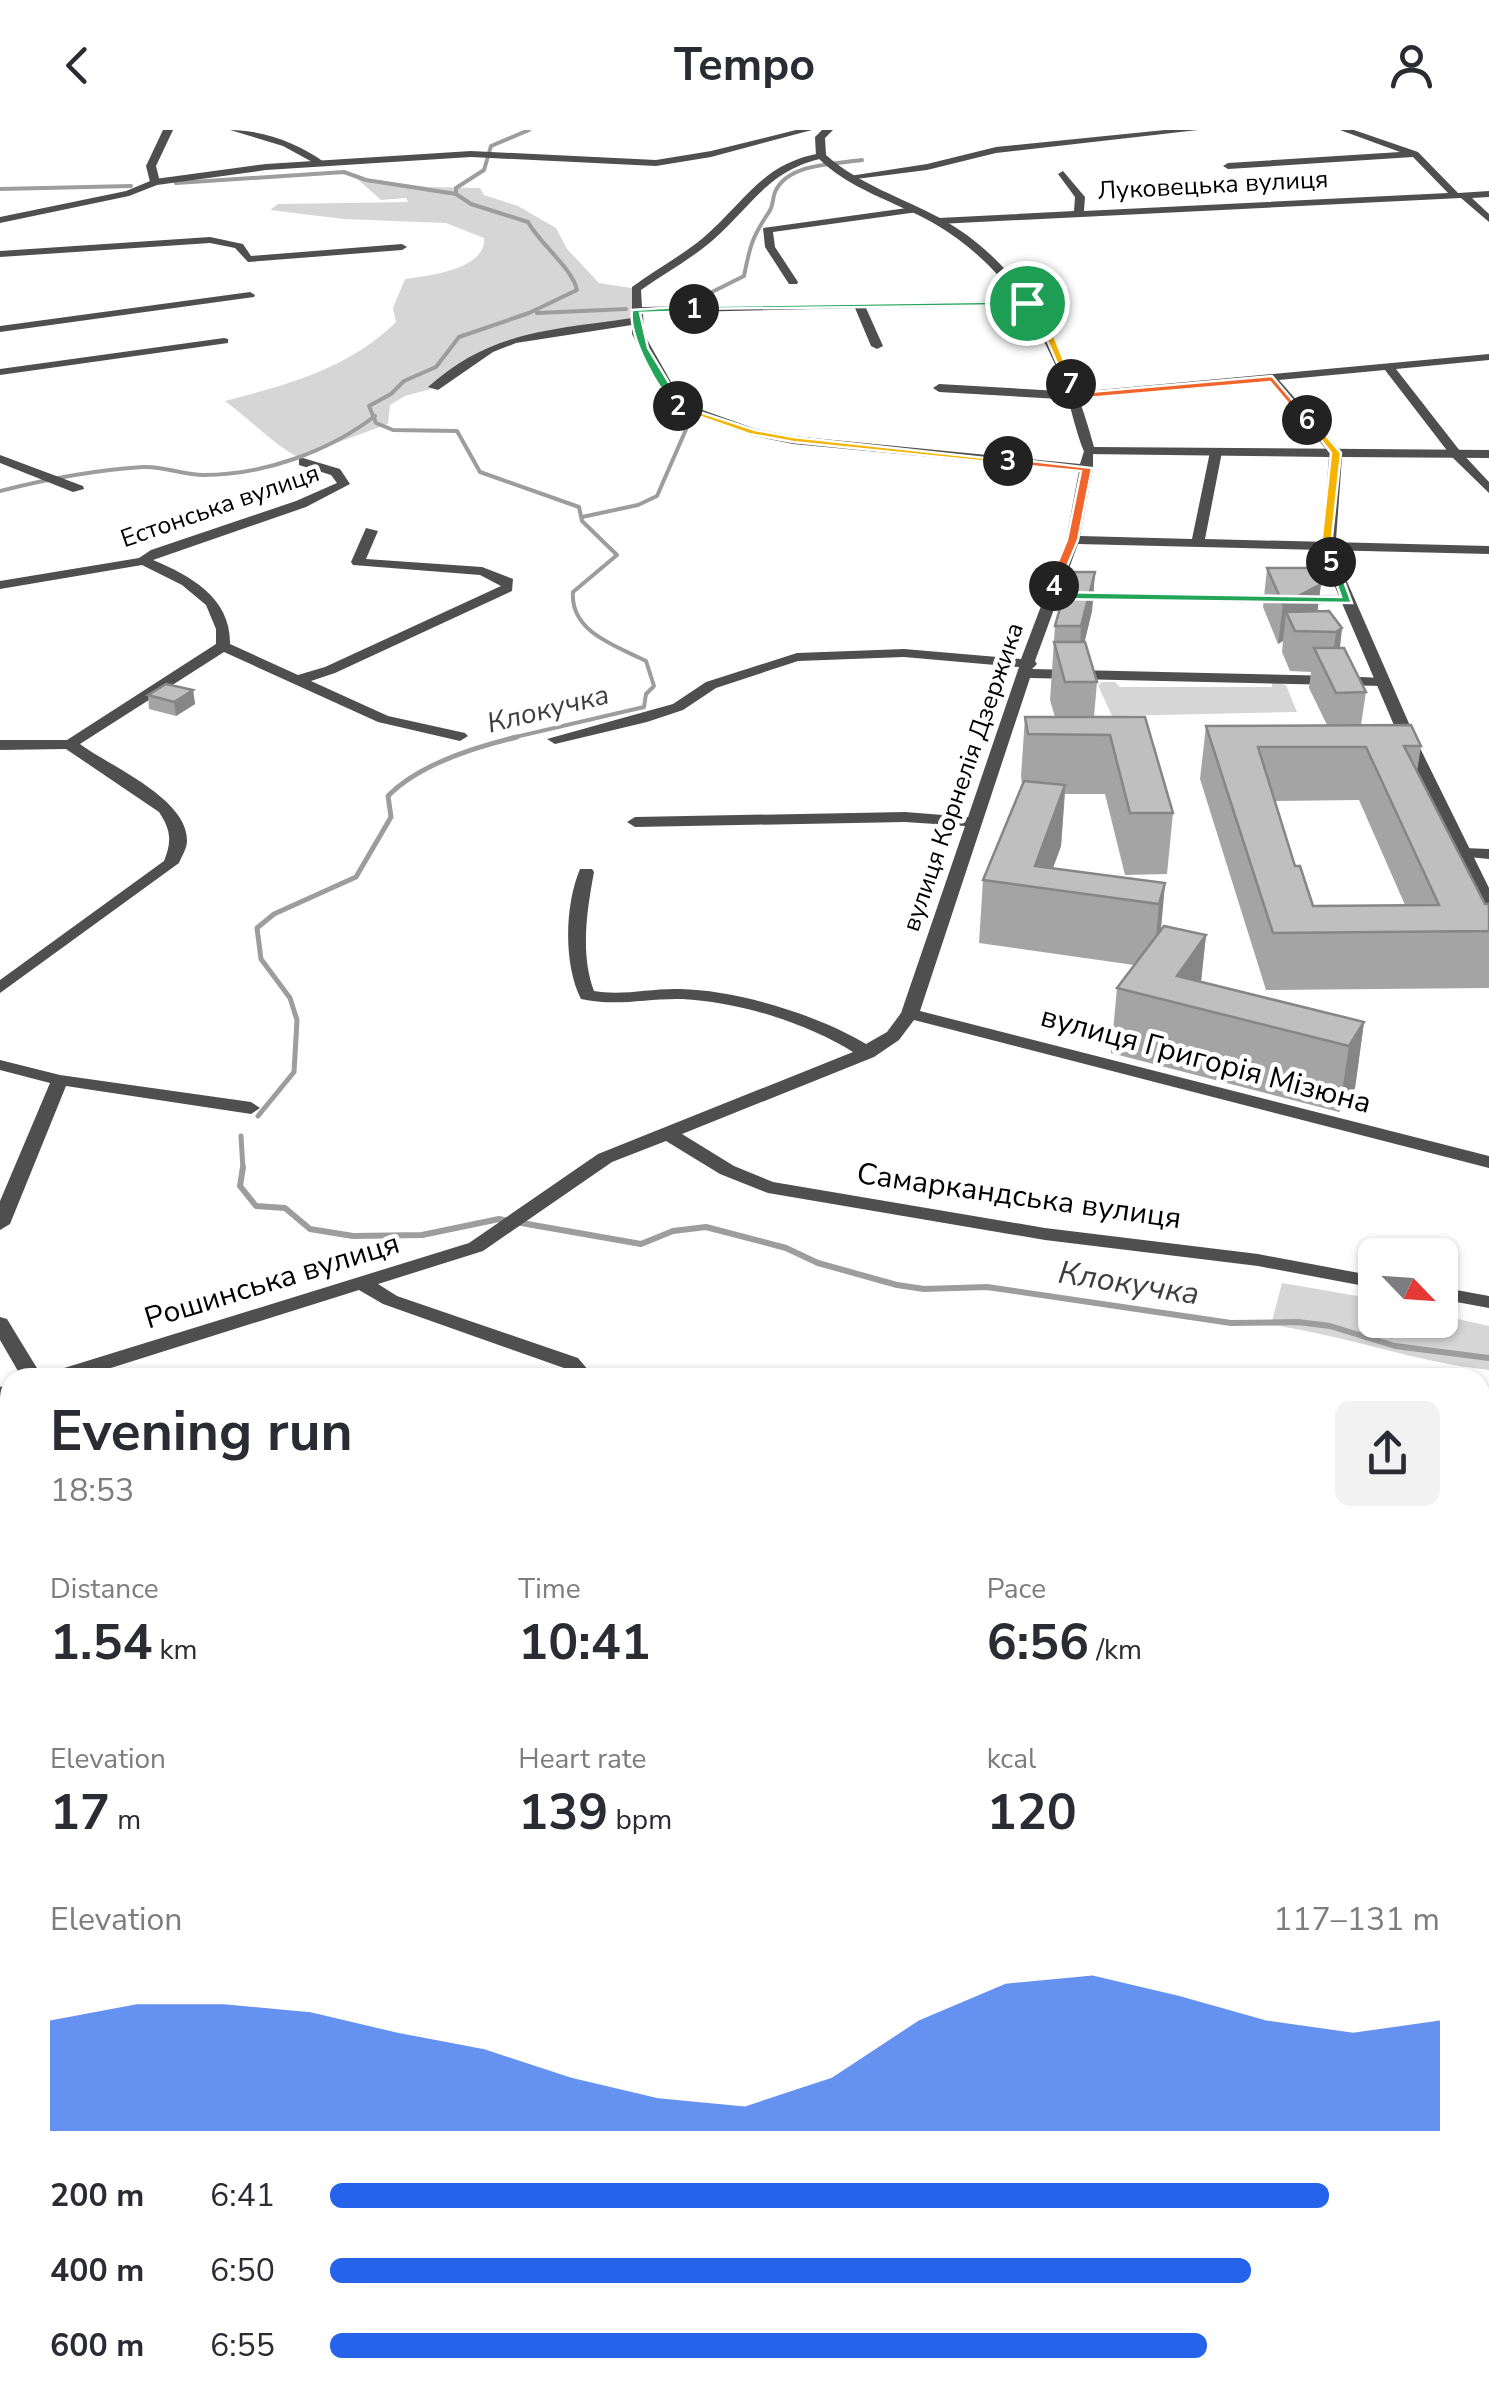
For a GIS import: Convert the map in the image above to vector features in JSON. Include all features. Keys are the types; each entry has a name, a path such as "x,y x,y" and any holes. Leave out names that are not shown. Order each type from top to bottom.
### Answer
{"street":[{"path":"155,182 152,166 168,130"},
{"path":"235,130 268,138 319,162"},
{"path":"268,138 285,130"},
{"path":"0,220 130,192 155,182 319,162 471,154 656,163 807,130"},
{"path":"828,130 820,138 827,162 796,160 775,171 722,228 636,289 636,315 643,348 678,405 753,432 894,451 1088,460 1216,452 1489,454"},
{"path":"848,178 927,167 996,150 1192,130"},
{"path":"1345,130 1415,154 1489,219"},
{"path":"1228,166 1415,154"},
{"name":"вулиця Корнелія Дзержика","path":"503,1232 568,1180 605,1158 868,1053 893,1036 910,1014 1050,595 1073,540 1088,460 1076,396 1048,333 1027,303 974,244 939,222 848,178 827,162"},
{"path":"1063,174 1080,198 1080,214"},
{"name":"Луковецька вулиця","path":"939,222 1489,194"},
{"path":"793,282 770,246 767,230 914,210"},
{"path":"0,254 210,240 239,246 248,260 402,247"},
{"path":"0,329 250,295"},
{"path":"434,387 489,350 514,340 636,315 859,305 1027,303"},
{"path":"859,305 877,346"},
{"path":"0,372 224,342"},
{"path":"939,388 1076,396 1489,357"},
{"path":"1388,368 1489,489"},
{"path":"1272,379 1336,453 1326,546 1383,682 1489,905"},
{"path":"1198,543 1216,452"},
{"path":"0,459 78,489"},
{"name":"Естонська вулиця","path":"0,585 144,561 156,553 301,504 344,484 336,472 303,462"},
{"path":"297,680 330,670 507,588 508,582 482,572 358,562 371,531"},
{"path":"1073,540 1489,550"},
{"path":"144,561 186,581 222,614 224,646"},
{"path":"1050,595 1348,600"},
{"path":"224,646 383,719 460,736"},
{"path":"0,745 70,744 224,646"},
{"path":"555,740 642,719 678,706 711,685 796,657 904,653 1102,680 1306,678 1383,682"},
{"path":"0,988 171,863 178,853 182,836 176,821 154,798 70,744"},
{"path":"635,822 905,817 976,822"},
{"path":"1464,853 1489,854"},
{"path":"586,872 579,903 581,978 587,995 600,999 675,994 718,998 825,1033 868,1053"},
{"name":"вулиця Григорія Мізюна","path":"910,1014 1489,1162"},
{"path":"0,1065 60,1080 251,1108"},
{"path":"0,1224 60,1080"},
{"name":"Самаркандська вулиця","path":"666,1133 727,1170 768,1186 1046,1234 1258,1260 1358,1279"},
{"name":"Рошинська вулиця","path":"88,1368 476,1247 503,1232"},
{"path":"363,1284 390,1300 571,1363 576,1368"},
{"path":"1458,1297 1489,1302"},
{"path":"0,1324 27,1368"}],"shaded area":[{"path":"355,177 428,187 480,188 484,195 518,206 556,228 567,249 599,283 637,289 636,321 549,332 489,350 435,388 405,396 390,405 388,424 298,457 225,401 316,373 359,352 396,322 393,308 405,279 454,269 476,257 482,249 484,238 446,223 344,219 270,210 278,204 408,202 406,198 381,200"},
{"path":"1115,682 1120,687 1272,687 1272,682 1286,685 1297,712 1112,716 1098,685"},
{"path":"1282,1283 1358,1296 1358,1338 1458,1338 1458,1319 1489,1326 1489,1368 1434,1361 1271,1325"}],"building":[{"path":"1267,568 1310,568 1321,584 1283,604"},
{"path":"1070,572 1095,572 1081,626 1055,626"},
{"path":"1329,611 1342,628 1336,632 1295,631 1286,612"},
{"path":"1054,642 1085,642 1097,682 1065,682"},
{"path":"1314,648 1344,648 1366,692 1336,693"},
{"path":"166,684 193,690 174,702 148,695"},
{"path":"1025,717 1145,717 1173,813 1130,813 1110,735 1028,734"},
{"path":"1411,725 1421,746 1404,746 1485,904 1489,904 1489,931 1273,933 1206,726","holes":["1258,747 1366,747 1439,905 1313,906 1300,866 1295,866"]},
{"path":"1024,781 1065,785 1035,866 1165,883 1159,904 983,880"},
{"path":"1164,926 1206,935 1177,976 1364,1022 1349,1046 1117,988"}],"waterway":[{"name":"Клокучка","path":"456,194 456,188 484,170 491,146 529,130"},
{"path":"682,307 744,276 752,242 783,181 814,166 862,160"},
{"path":"176,183 344,172 366,180 456,194"},
{"path":"0,189 131,186"},
{"name":"Клокучка","path":"374,417 369,406 391,394 404,381 436,367 459,337 529,313 577,290 528,222 471,204 456,194"},
{"path":"537,313 626,309"},
{"path":"582,517 638,505 657,496 691,418 688,413"},
{"path":"0,491 125,468 151,467 204,475 249,471 316,450 374,417"},
{"name":"Клокучка","path":"374,417 376,423 393,430 457,431 480,472 579,507 582,521 617,555 573,592 574,606 579,618 597,636 646,661 654,686 646,694 644,707 507,739"},
{"name":"Клокучка","path":"258,1116 294,1072 297,1020 290,998 261,959 257,928 274,914 356,877 391,817 388,796 401,785 448,758 517,737"},
{"name":"Клокучка","path":"241,1136 243,1168"},
{"name":"Клокучка","path":"243,1168 240,1186 256,1206 285,1208 310,1229 353,1236 422,1235 499,1219 641,1244 673,1231 706,1227 786,1248 818,1263 897,1285 924,1289 987,1287 1231,1323 1298,1322 1330,1326 1395,1346 1489,1358"}],"route":[{"path":"1027,303 1048,333 1076,396 1272,379 1336,453 1326,546 1348,600 1050,595 1073,540 1087,468 894,451 753,432 678,405 643,348 635,321 636,310 1027,303"}]}
